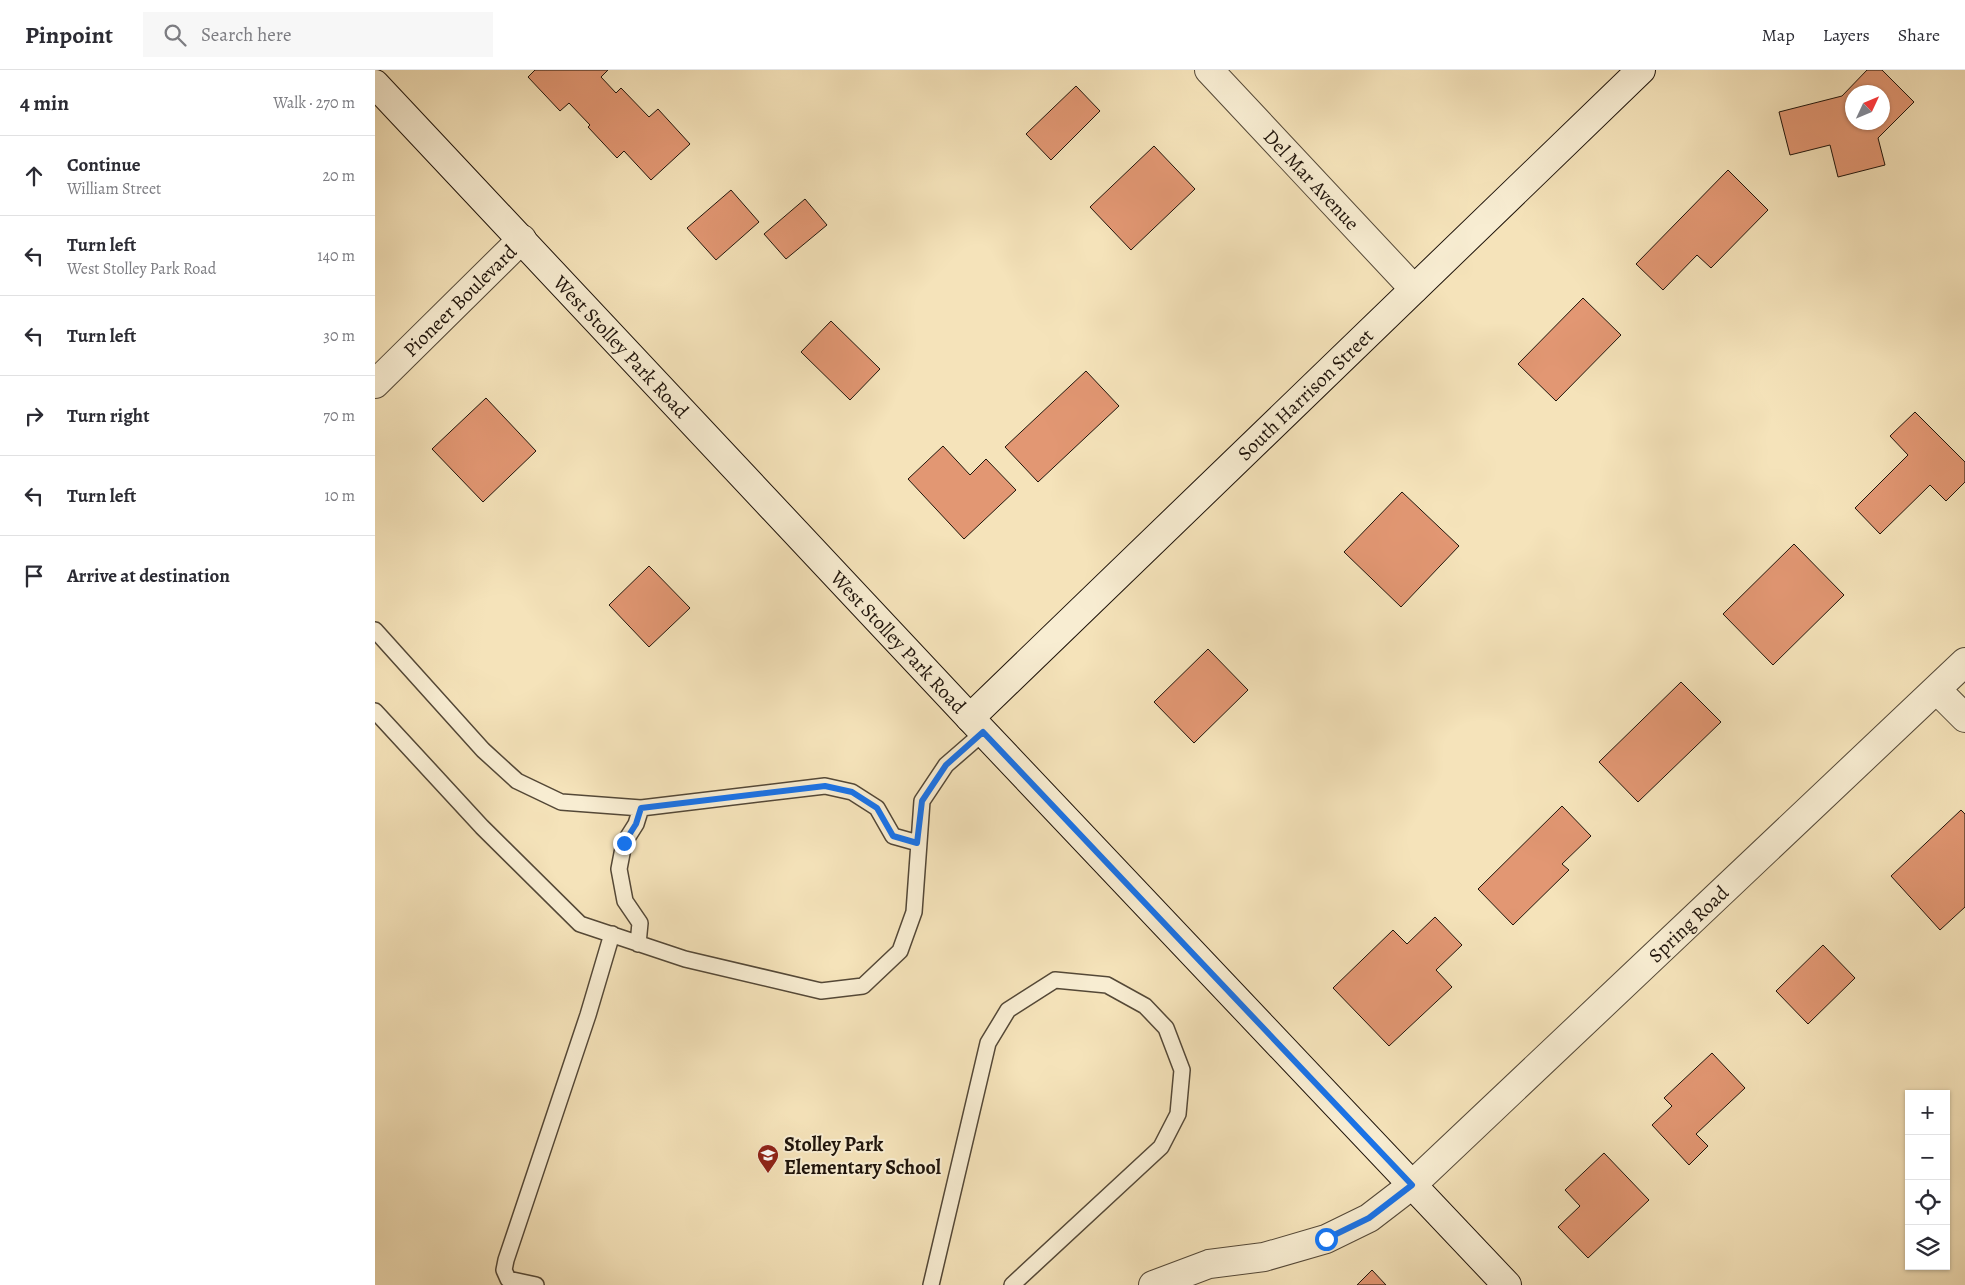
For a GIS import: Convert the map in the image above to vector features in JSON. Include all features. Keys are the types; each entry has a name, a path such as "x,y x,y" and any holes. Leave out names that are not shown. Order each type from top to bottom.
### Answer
{"main road":[{"name":"Del Mar Avenue","path":"1209,70 1414,289"},
{"name":"South Harrison Street","path":"977,725 1414,289 1641,70"},
{"name":"West Stolley Park Road","path":"375,84 977,725 1507,1285"},
{"name":"Pioneer Boulevard","path":"375,384 522,239"},
{"name":"Spring Road","path":"1153,1285 1209,1264 1264,1257 1326,1239 1369,1218 1412,1185 1965,662"},
{"path":"1937,690 1965,718"}],"lane":[{"path":"375,630 483,750 517,781 561,802 641,808 825,786 852,792 877,808 893,836 917,843"},
{"path":"375,711 482,827 580,924 685,959 821,991 863,986 900,950 914,912 917,843 922,801 946,765 977,725"},
{"path":"638,944 640,923 625,901 619,869 624,843 636,824 641,808"},
{"path":"537,1285 508,1279 504,1270 506,1260 588,1014 612,934"},
{"path":"931,1285 988,1043 1008,1010 1055,980 1107,984 1145,1006 1166,1028 1182,1070 1178,1114 1161,1147 1012,1285"}],"building":[{"path":"535,70 608,70 601,77 616,93 621,88 649,117 658,109 690,144 651,180 624,151 617,158 569,103 560,111 528,77"},
{"path":"1867,70 1882,70 1914,102 1890,126 1890,85 1853,85"},
{"path":"1076,86 1100,111 1051,160 1026,134"},
{"path":"1845,93 1845,130 1886,130 1878,138 1885,165 1838,177 1830,145 1790,155 1779,112 1842,96"},
{"path":"1154,146 1195,189 1131,250 1090,207"},
{"path":"1728,170 1768,210 1711,268 1697,255 1663,290 1636,264"},
{"path":"731,190 759,222 716,260 687,228"},
{"path":"805,199 827,225 786,259 764,234"},
{"path":"1583,298 1621,335 1556,401 1518,364"},
{"path":"831,321 880,369 850,400 801,352"},
{"path":"1086,371 1119,406 1038,482 1005,447"},
{"path":"486,398 536,451 483,502 432,449"},
{"path":"1915,412 1965,462 1965,482 1946,501 1930,485 1880,534 1855,508 1908,455 1890,436"},
{"path":"943,446 970,475 986,459 1016,490 964,539 908,479"},
{"path":"1402,492 1459,546 1401,607 1344,552"},
{"path":"1794,544 1844,595 1773,665 1723,614"},
{"path":"649,566 690,608 649,647 609,605"},
{"path":"1208,649 1248,690 1194,743 1154,702"},
{"path":"1681,682 1721,722 1638,802 1599,762"},
{"path":"1562,806 1591,836 1562,864 1569,870 1513,925 1478,889"},
{"path":"1961,810 1965,814 1965,907 1940,930 1891,876"},
{"path":"1435,917 1462,945 1436,970 1452,987 1389,1046 1333,988 1393,930 1407,944"},
{"path":"1823,945 1855,978 1808,1024 1776,991"},
{"path":"1712,1053 1745,1088 1696,1134 1708,1146 1689,1165 1652,1125 1672,1106 1664,1098"},
{"path":"1604,1153 1649,1200 1588,1258 1558,1227 1580,1206 1565,1190"},
{"path":"1372,1270 1386,1285 1357,1285"}],"place":[{"name":"Stolley Park Elementary School","path":"768,1174"}],"route":[{"path":"624,843 636,824 641,808 825,786 852,792 877,808 893,836 917,843 922,801 946,765 983,732 1412,1185 1369,1218 1326,1239"}]}
